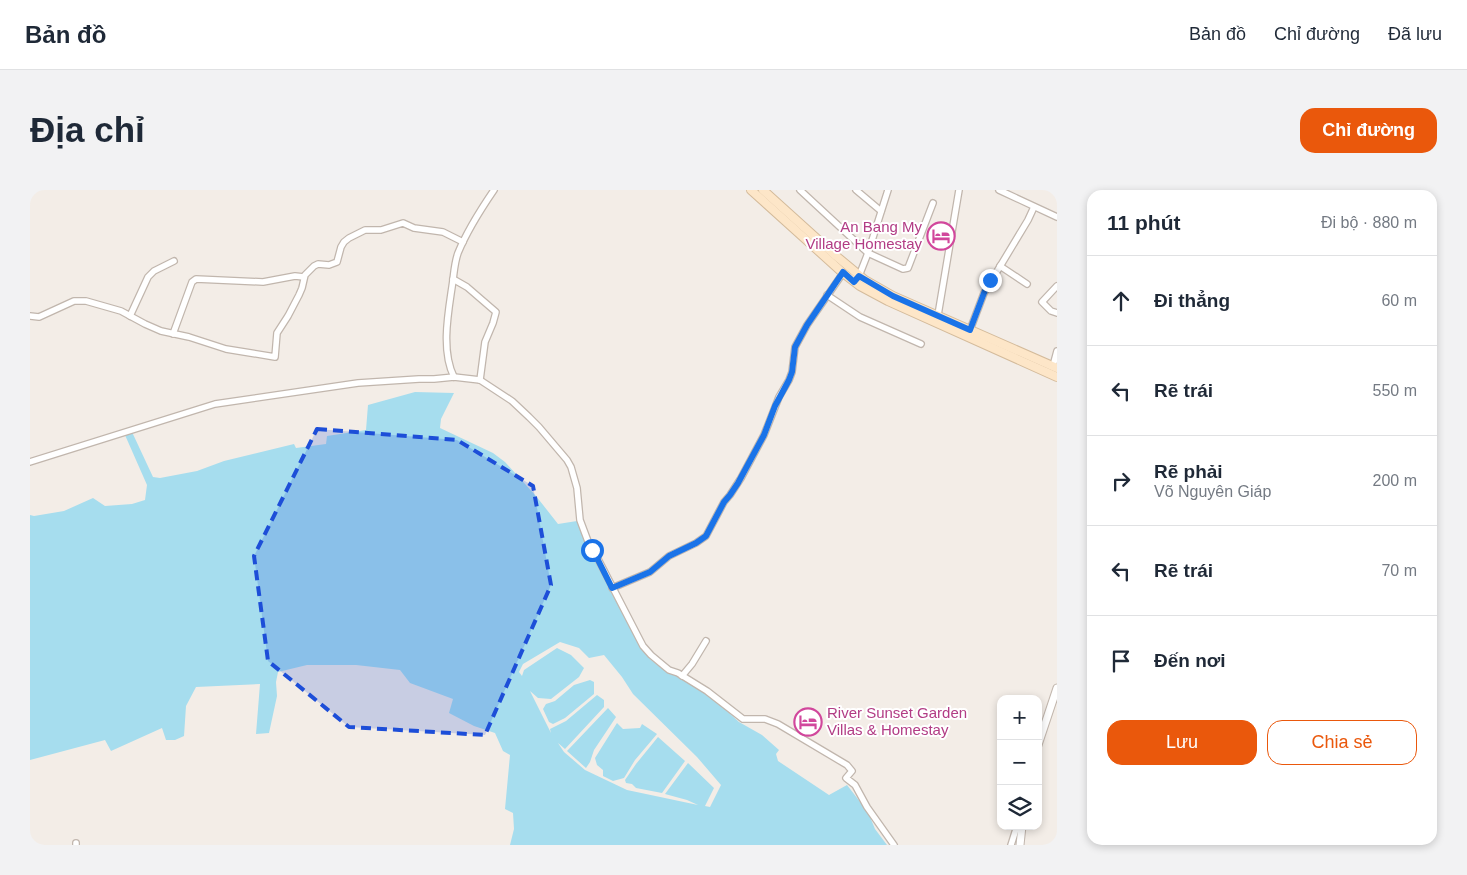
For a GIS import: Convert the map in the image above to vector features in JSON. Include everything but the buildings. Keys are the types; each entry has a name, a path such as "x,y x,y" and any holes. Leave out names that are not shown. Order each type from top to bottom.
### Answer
{"main road":[{"path":"751,190 843,272 1055,367"},
{"path":"763,190 857,279 888,301 1057,377"}],"street":[{"path":"454,377 449,366 447,326 452,279 463,242 494,190"},
{"path":"800,190 868,253 903,269 908,268 933,203"},
{"path":"856,190 881,211"},
{"path":"857,279 868,253 888,190"},
{"path":"938,315 958,190"},
{"path":"999,190 1057,217"},
{"path":"970,330 984,293 1034,207"},
{"path":"30,316 39,317 69,303 81,300 121,311 161,331 226,348 275,357 277,333 299,295 307,271 318,264 329,265 337,262 344,241 364,230 381,230 403,223 414,228 443,232 463,242"},
{"path":"130,316 148,277 154,271 174,261"},
{"path":"1000,266 1028,284"},
{"path":"612,588 650,572 669,556 706,536 764,435 775,406 792,372 795,347 807,325 843,272"},
{"path":"173,334 192,282 196,279 263,282 295,276 304,277"},
{"path":"452,279 467,287 496,312 485,342 480,380"},
{"path":"1057,286 1042,302 1051,311 1057,313"},
{"path":"827,295 860,317 921,344"},
{"path":"1055,367 1057,352"},
{"path":"30,462 215,404 341,385 454,377 480,380 512,401 534,422 567,460 577,488 580,520 589,544 643,646 651,655 669,670 706,691 743,719 765,719 778,724 847,765 852,771 846,778 855,785 870,812 894,845"},
{"path":"682,676 706,641"},
{"path":"1040,740 1057,688"},
{"path":"1011,845 1016,830"},
{"path":"1020,845 1022,830"}],"highlighted area":[{"path":"317,429 457,440 533,486 551,585 485,735 349,727 268,661 254,556"}],"water":[{"path":"415,392 454,393 441,419 440,428 493,453 505,462 558,524 577,521 611,592 641,648 650,659 664,670 694,685 716,701 739,722 762,735 779,750 776,754 778,761 829,795 847,785 868,812 875,829 887,845 510,845 514,829 513,813 505,809 510,755 503,751 495,733 474,726 449,713 453,699 410,683 400,670 356,665 307,665 278,672 276,682 277,696 269,733 256,734 260,684 196,687 186,706 184,736 175,740 166,740 162,728 111,751 105,740 30,760 30,515 64,511 93,498 105,506 132,504 145,500 147,485 125,435 132,432 153,477 160,478 197,471 224,461 294,444 296,448 326,444 327,436 366,430 368,405","holes":["560,642 579,648 589,658 604,655 633,694 697,757 721,785 710,807 705,806 714,788 688,763 665,794 698,805 627,790 585,770 564,752 558,743 565,749 604,707 604,700 597,695 566,721 550,729 551,733 530,691 538,698 551,699 579,677 584,668 571,655 557,648 524,670 522,676 519,672 523,664"]},
{"path":"590,680 594,682 594,694 565,718 553,724 549,722 543,709 546,704 555,701 574,685"},
{"path":"608,708 616,717 594,750 586,768 567,751"},
{"path":"617,723 623,729 640,728 642,724 657,734 635,760 624,778 613,781 603,776 603,770 597,765 595,758"},
{"path":"658,737 685,761 662,793 636,788 632,784 626,783 625,780"}],"place":[{"name":"An Bang My Village Homestay","path":"941,236"},
{"name":"River Sunset Garden Villas & Homestay","path":"808,722"}],"route":[{"path":"592,550 612,588 650,572 669,556 702,540 706,536 764,435 770,416 792,372 795,347 807,325 843,272 854,282 859,276 893,296 970,330 990,280"}]}
